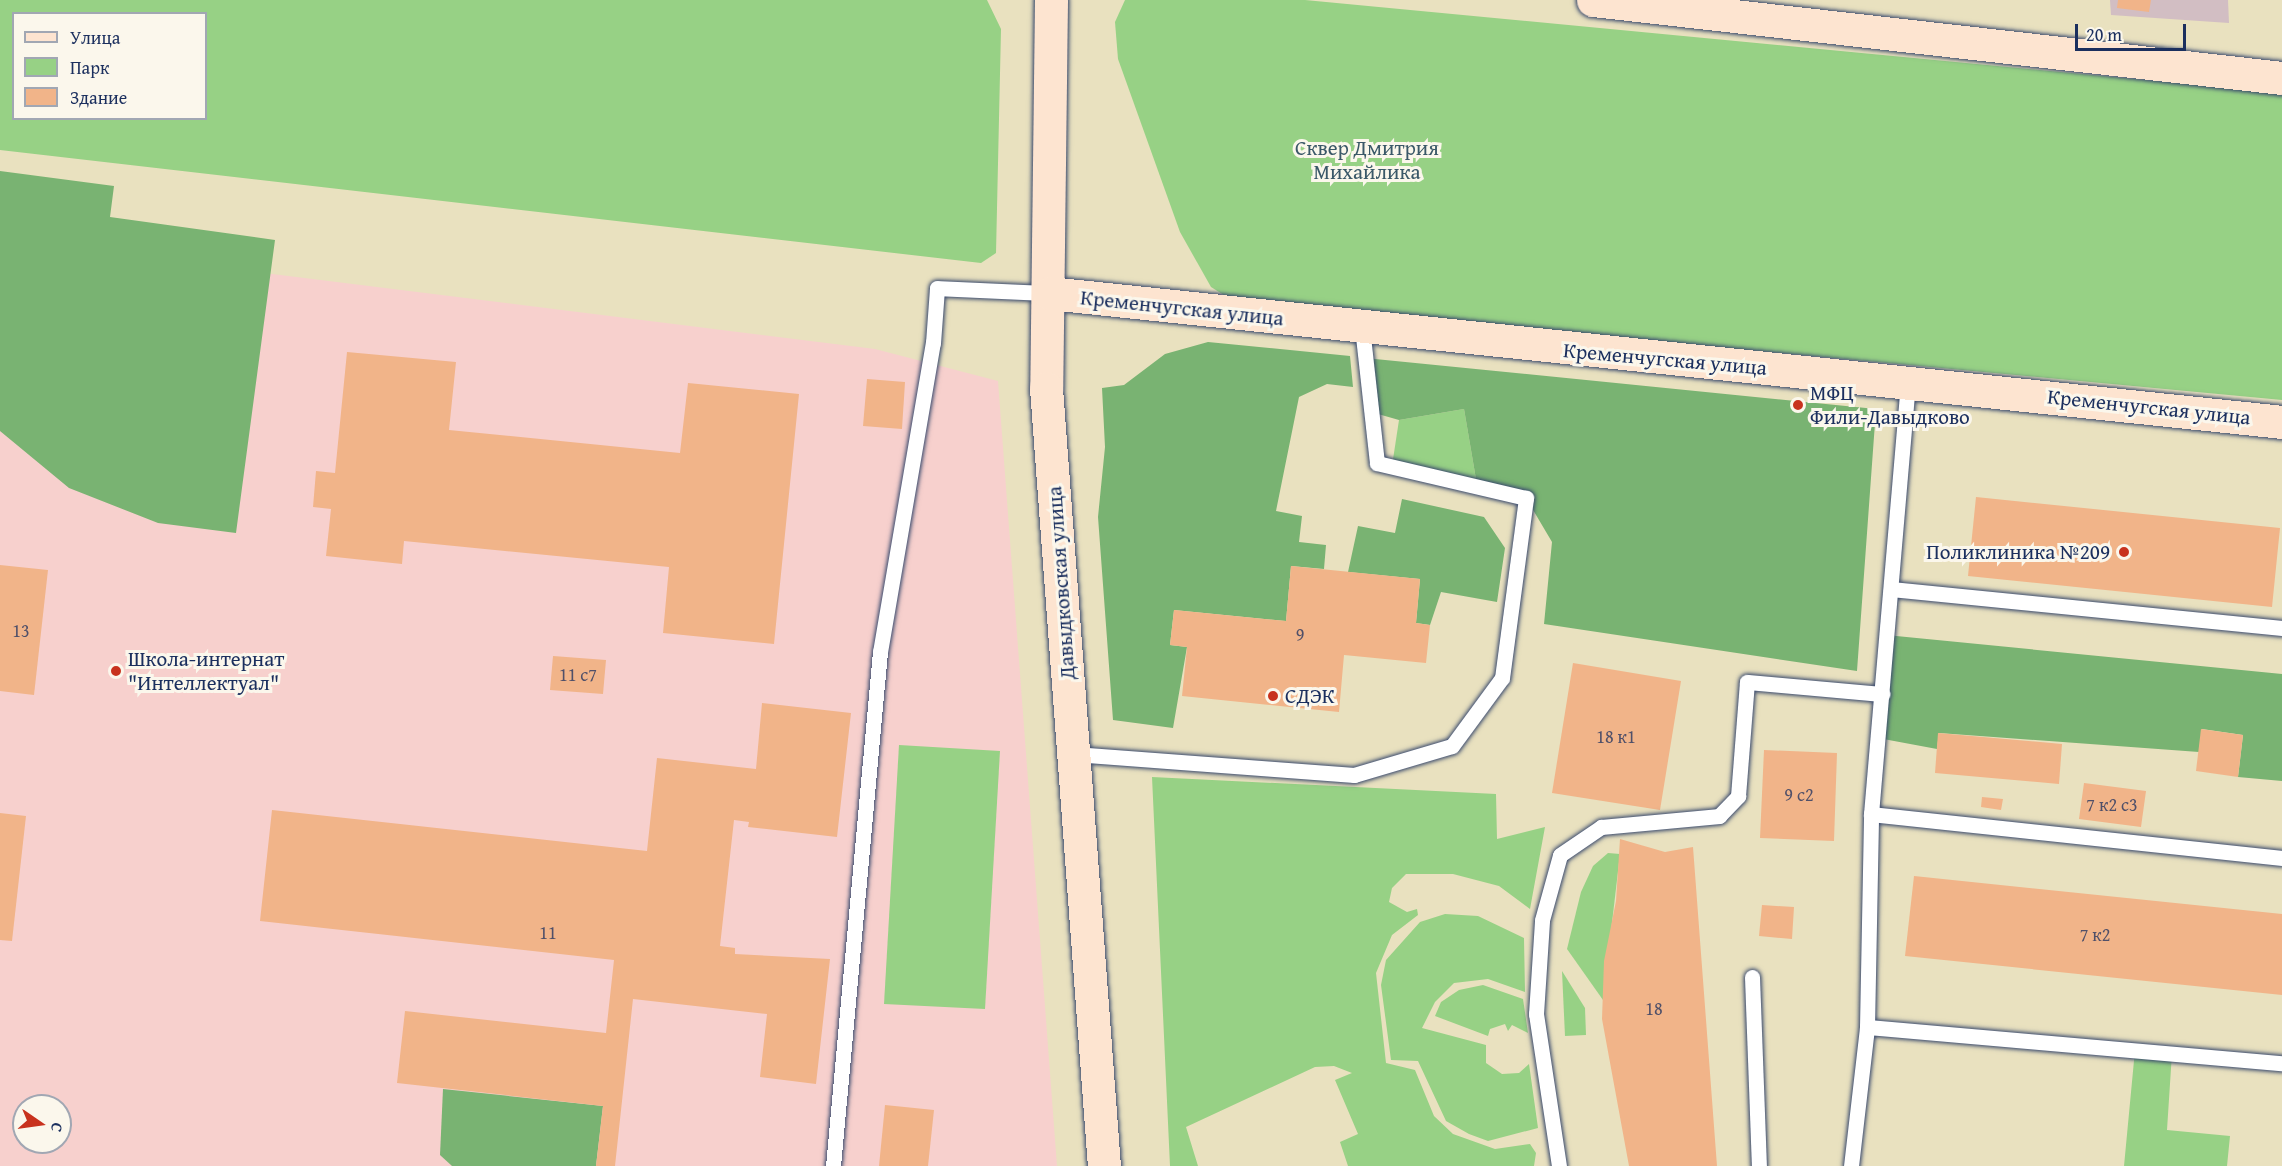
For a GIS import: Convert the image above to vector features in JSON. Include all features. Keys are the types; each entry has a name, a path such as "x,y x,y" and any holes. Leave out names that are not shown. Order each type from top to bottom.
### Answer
{"street":[{"name":"Давыдковская улица","path":"1051,0 1046,388 1104,1166"},
{"path":"1593,0 2282,78"},
{"name":"Кременчугская улица","path":"1049,293 1362,328 2282,422"}],"lane":[{"path":"833,1166 880,652 933,343 937,288 1049,293"},
{"path":"1074,754 1354,775 1452,746 1502,678 1526,498 1377,463 1362,328"},
{"path":"1851,1166 1867,1027 1871,814 1908,382"},
{"path":"1891,589 2282,628"},
{"path":"1559,1166 1536,1014 1542,920 1560,855 1601,827 1719,816 1737,796 1747,682 1882,694"},
{"path":"1871,814 2282,858"},
{"path":"1752,977 1759,1166"},
{"path":"1867,1027 2282,1063"}],"shaded area":[{"path":"2110,0 2228,0 2229,23 2111,15"},
{"path":"0,240 875,349 998,381 1057,1166 0,1166"}],"green space":[{"path":"0,0 987,0 1001,29 996,253 981,263 0,150"},
{"name":"Сквер Дмитрия Михайлика","path":"1125,0 1305,0 2282,93 2282,400 1235,302 1211,287 1180,232 1118,59 1115,22"},
{"path":"0,171 114,186 110,217 275,240 236,533 158,523 69,488 0,431"},
{"path":"1208,342 1350,356 1353,387 1327,384 1299,397 1276,511 1302,516 1299,542 1326,545 1324,569 1291,566 1286,621 1174,610 1170,645 1187,647 1173,728 1113,720 1098,517 1105,447 1102,388 1124,385 1165,354"},
{"path":"1365,358 1876,409 1857,671 1544,624 1552,542 1526,498 1477,485 1464,409 1399,420 1371,412"},
{"path":"1464,409 1477,485 1392,466 1399,420"},
{"path":"1402,499 1484,517 1505,548 1497,602 1441,592 1430,625 1416,623 1420,579 1348,572 1358,526 1395,533"},
{"path":"1886,635 2282,674 2282,781 2238,777 2243,735 2202,729 2199,752 1939,733 1937,749 1878,738"},
{"path":"899,745 1000,751 985,1009 884,1004"},
{"path":"1152,777 1496,794 1497,839 1545,827 1530,909 1499,886 1453,874 1406,874 1392,888 1389,902 1407,912 1417,909 1418,915 1392,935 1376,973 1386,1063 1415,1070 1434,1116 1453,1134 1495,1149 1530,1144 1536,1153 1534,1166 1348,1166 1340,1142 1358,1134 1335,1080 1352,1073 1334,1066 1315,1067 1186,1127 1198,1166 1170,1166"},
{"path":"1608,853 1620,854 1603,1000 1567,949 1581,892 1593,866"},
{"path":"1445,914 1478,916 1524,938 1525,992 1488,979 1454,983 1435,1002 1422,1028 1486,1045 1486,1063 1502,1074 1519,1073 1529,1064 1538,1128 1488,1141 1469,1134 1446,1121 1418,1061 1391,1060 1381,985 1386,960 1420,922"},
{"path":"1562,971 1585,1008 1586,1035 1565,1036"},
{"path":"1483,985 1523,999 1528,1033 1512,1025 1508,1031 1505,1024 1490,1029 1488,1036 1435,1016 1441,1002 1459,990"},
{"path":"2135,1050 2172,1053 2167,1130 2230,1136 2227,1166 2124,1166"},
{"path":"443,1089 603,1106 596,1166 452,1166 440,1155"}],"building":[{"path":"2118,0 2151,0 2149,12 2117,8"},
{"path":"347,352 456,362 449,430 680,453 688,383 799,394 774,644 663,633 669,567 404,541 402,564 326,556 331,509 313,507 316,471 335,473"},
{"path":"867,379 905,382 902,429 863,426"},
{"name":"Поликлиника №209","path":"1976,497 2280,528 2272,607 1968,576"},
{"path":"0,565 48,570 34,695 0,691"},
{"path":"1291,566 1420,579 1416,623 1430,625 1426,663 1344,655 1339,712 1182,696 1187,647 1170,645 1174,610 1286,621"},
{"path":"553,656 606,660 603,694 550,690"},
{"path":"1573,663 1681,681 1660,810 1552,793"},
{"path":"762,703 851,713 837,837 748,827 749,822 734,820 720,946 735,948 735,954 830,959 816,1084 760,1077 767,1014 633,999 615,1166 596,1166 603,1106 397,1083 405,1011 606,1033 614,960 260,921 272,810 647,851 657,758 756,769"},
{"path":"2201,729 2243,735 2238,777 2196,771"},
{"path":"1938,733 2062,744 2059,784 1935,773"},
{"path":"1764,750 1837,753 1834,841 1760,838"},
{"path":"2084,783 2146,791 2141,827 2079,819"},
{"path":"1982,797 2003,799 2001,810 1981,807"},
{"path":"0,813 26,816 12,941 0,940"},
{"path":"1620,839 1665,852 1693,847 1717,1166 1629,1166 1602,1019 1604,961 1616,901"},
{"path":"1914,876 2282,914 2282,995 1905,956"},
{"path":"1762,905 1794,907 1792,939 1759,936"},
{"path":"885,1105 934,1110 928,1166 879,1166"}],"place":[{"name":"МФЦ Фили-Давыдково","path":"1798,405"},
{"name":"Поликлиника №209","path":"2124,552"},
{"name":"Школа-интернат \"Интеллектуал\"","path":"116,671"},
{"name":"СДЭК","path":"1273,696"}]}
